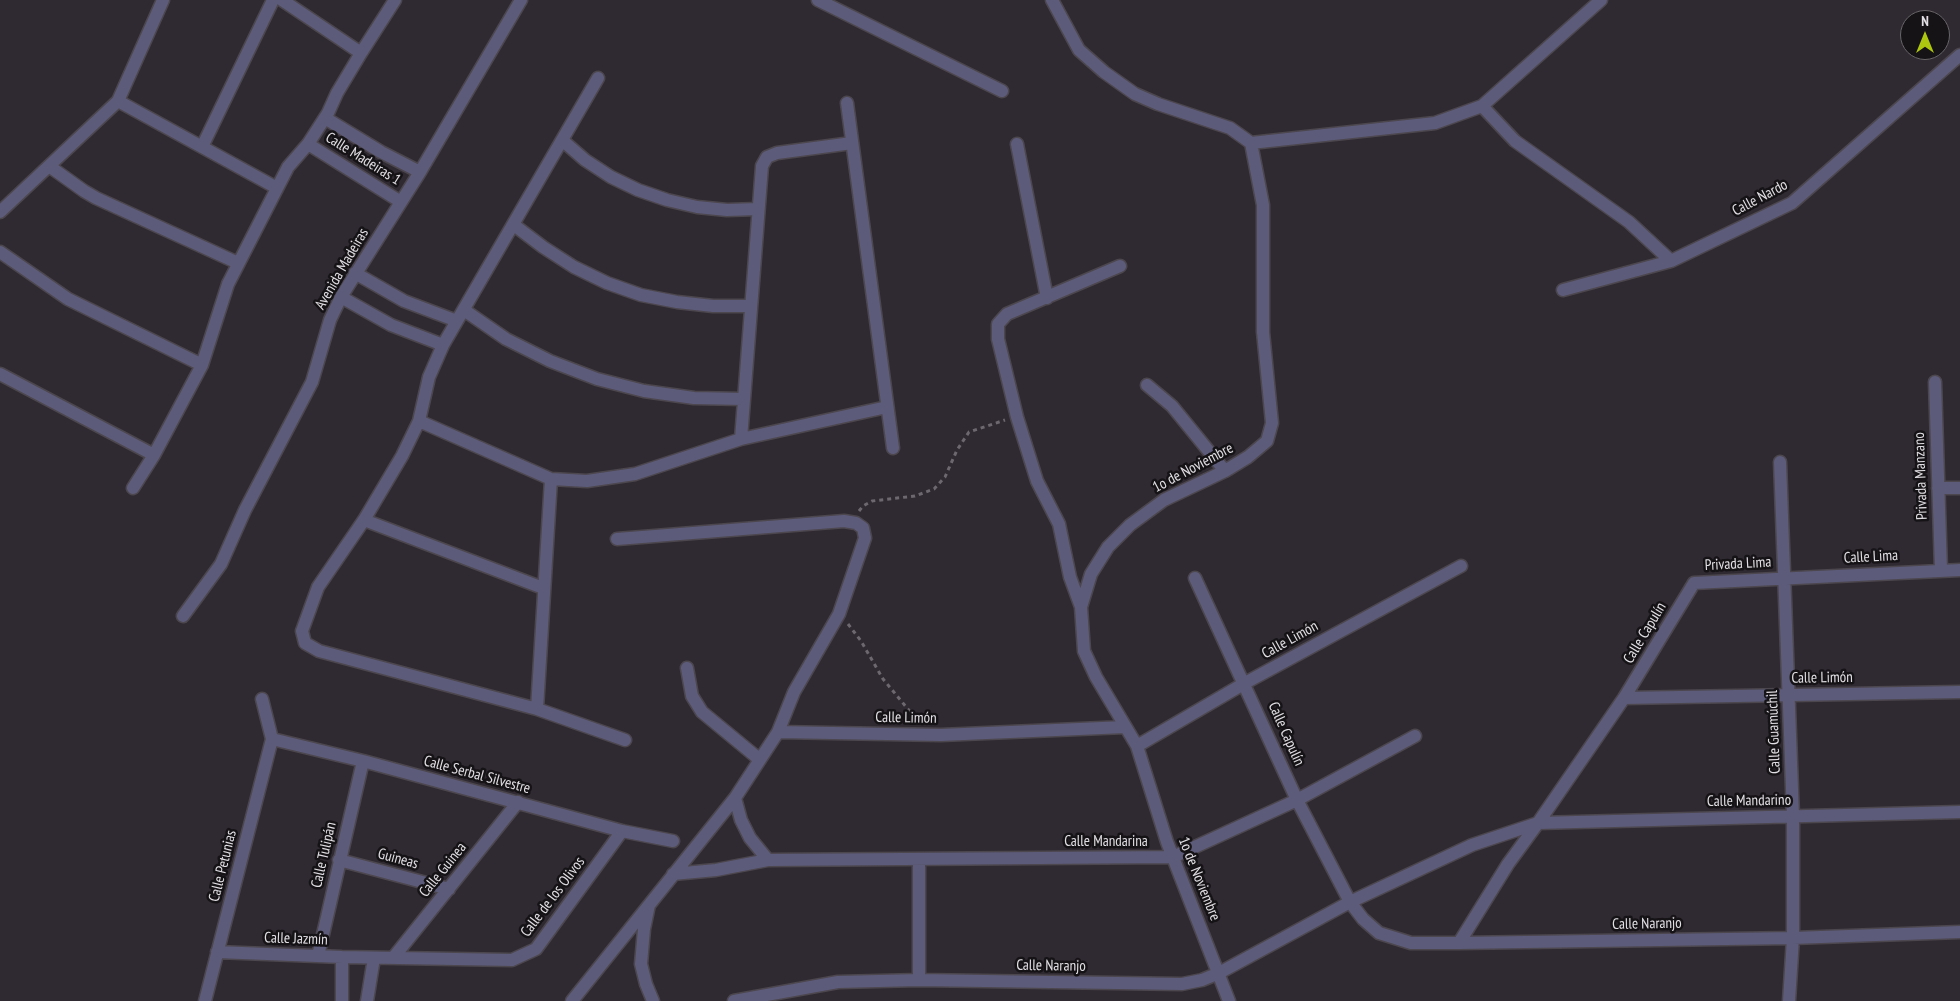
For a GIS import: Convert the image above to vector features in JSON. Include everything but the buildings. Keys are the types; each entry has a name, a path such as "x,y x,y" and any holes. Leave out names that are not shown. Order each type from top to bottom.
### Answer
{"street":[{"path":"0,212 118,101 163,0"},
{"path":"202,147 273,0"},
{"path":"282,0 361,52"},
{"path":"133,488 154,454 202,365 228,284 288,166 308,144 326,118 361,52 395,0"},
{"name":"Avenida Madeiras","path":"183,616 221,564 245,510 312,382 330,320 341,297 420,172 521,0"},
{"path":"818,0 1002,91"},
{"path":"1052,0 1079,50 1135,94 1158,104 1230,128 1251,142 1435,123 1482,106 1601,0"},
{"name":"Calle Nardo","path":"1563,290 1671,260 1792,203 1960,55"},
{"path":"598,78 443,345 429,377 418,421 402,456 364,520 318,586 302,631 305,643 319,651 537,709 625,740"},
{"path":"118,101 277,188"},
{"path":"847,103 893,448"},
{"path":"1482,106 1515,141 1629,222 1671,260"},
{"name":"Calle Madeiras 1","path":"326,118 381,152 420,172"},
{"path":"562,140 585,160 611,177 645,193 697,207 727,210 758,209"},
{"name":"1o de Noviembre","path":"1229,1001 1173,857 1137,746 1096,677 1084,651 1081,607 1091,574 1108,547 1130,525 1164,500 1225,471 1248,457 1267,441 1272,423 1263,332 1263,205 1251,142"},
{"path":"741,439 762,166 767,157 777,153 852,143"},
{"name":"Calle Madeiras 1","path":"308,144 401,202"},
{"path":"1017,144 1047,298"},
{"path":"49,166 96,198 238,263"},
{"path":"514,225 566,262 607,283 642,295 677,302 714,306 750,306"},
{"path":"0,252 68,299 202,365"},
{"path":"1081,607 1070,577 1059,524 1037,481 1017,417 998,339 998,324 1007,314 1120,266"},
{"path":"356,274 404,301 457,321"},
{"path":"341,297 392,325 443,345"},
{"path":"464,310 506,339 550,361 596,379 644,391 694,398 743,399"},
{"path":"0,374 154,454"},
{"name":"Privada Manzano","path":"1935,382 1941,570"},
{"path":"1147,385 1172,406 1225,471"},
{"path":"418,421 551,478 587,481 635,474 741,439 888,407"},
{"name":"Calle Guamúchil","path":"1780,462 1793,816 1793,938 1789,1001"},
{"path":"537,709 551,478"},
{"path":"1938,488 1960,488"},
{"path":"364,520 543,588"},
{"path":"572,1001 734,798 778,732 794,692 839,614 865,538 863,528 856,523 844,520 617,539"},
{"name":"Calle Limón","path":"1137,746 1245,683 1461,566"},
{"name":"Calle Lima","path":"1784,578 1960,570"},
{"name":"Calle Capulín","path":"1195,578 1245,683 1297,800 1350,902"},
{"name":"Privada Lima","path":"1694,583 1784,578"},
{"name":"Calle Capulín","path":"1459,943 1533,824 1624,698 1694,583"},
{"path":"687,668 692,696 702,712 759,759"},
{"name":"Calle Limón","path":"1624,698 1960,692"},
{"path":"262,699 272,738"},
{"name":"Calle Limón","path":"778,732 941,735 1125,727"},
{"name":"Calle Mandarina","path":"673,874 716,870 768,860 1173,857 1297,800 1415,736"},
{"name":"Calle Serbal Silvestre","path":"272,738 622,831 673,841"},
{"name":"Calle Petunias","path":"205,1001 272,738"},
{"name":"Calle Tulipán","path":"318,956 363,761"},
{"path":"734,798 741,820 750,838 768,860"},
{"name":"Calle Guinea","path":"394,958 518,802"},
{"name":"Calle Mandarino","path":"1533,824 1960,812"},
{"name":"Calle Naranjo","path":"734,1001 838,982 919,980 1182,984 1202,980 1219,973 1350,902 1472,845 1533,824"},
{"name":"Calle de los Olivos","path":"374,958 512,960 536,949 622,831"},
{"path":"919,859 919,980"},
{"name":"Guineas","path":"339,860 449,889"},
{"path":"650,902 644,929 642,964 646,984 653,1001"},
{"name":"Calle Naranjo","path":"1350,902 1363,919 1379,933 1411,943 1793,938 1960,932"},
{"name":"Calle Jazmín","path":"217,952 374,958"},
{"path":"342,957 342,1001"},
{"path":"367,1001 374,958"}],"path":[{"path":"851,522 863,506 872,501 915,496 934,489 945,477 969,432 982,426 1017,417"},
{"path":"839,614 861,641 882,679 912,714 941,735"}]}
